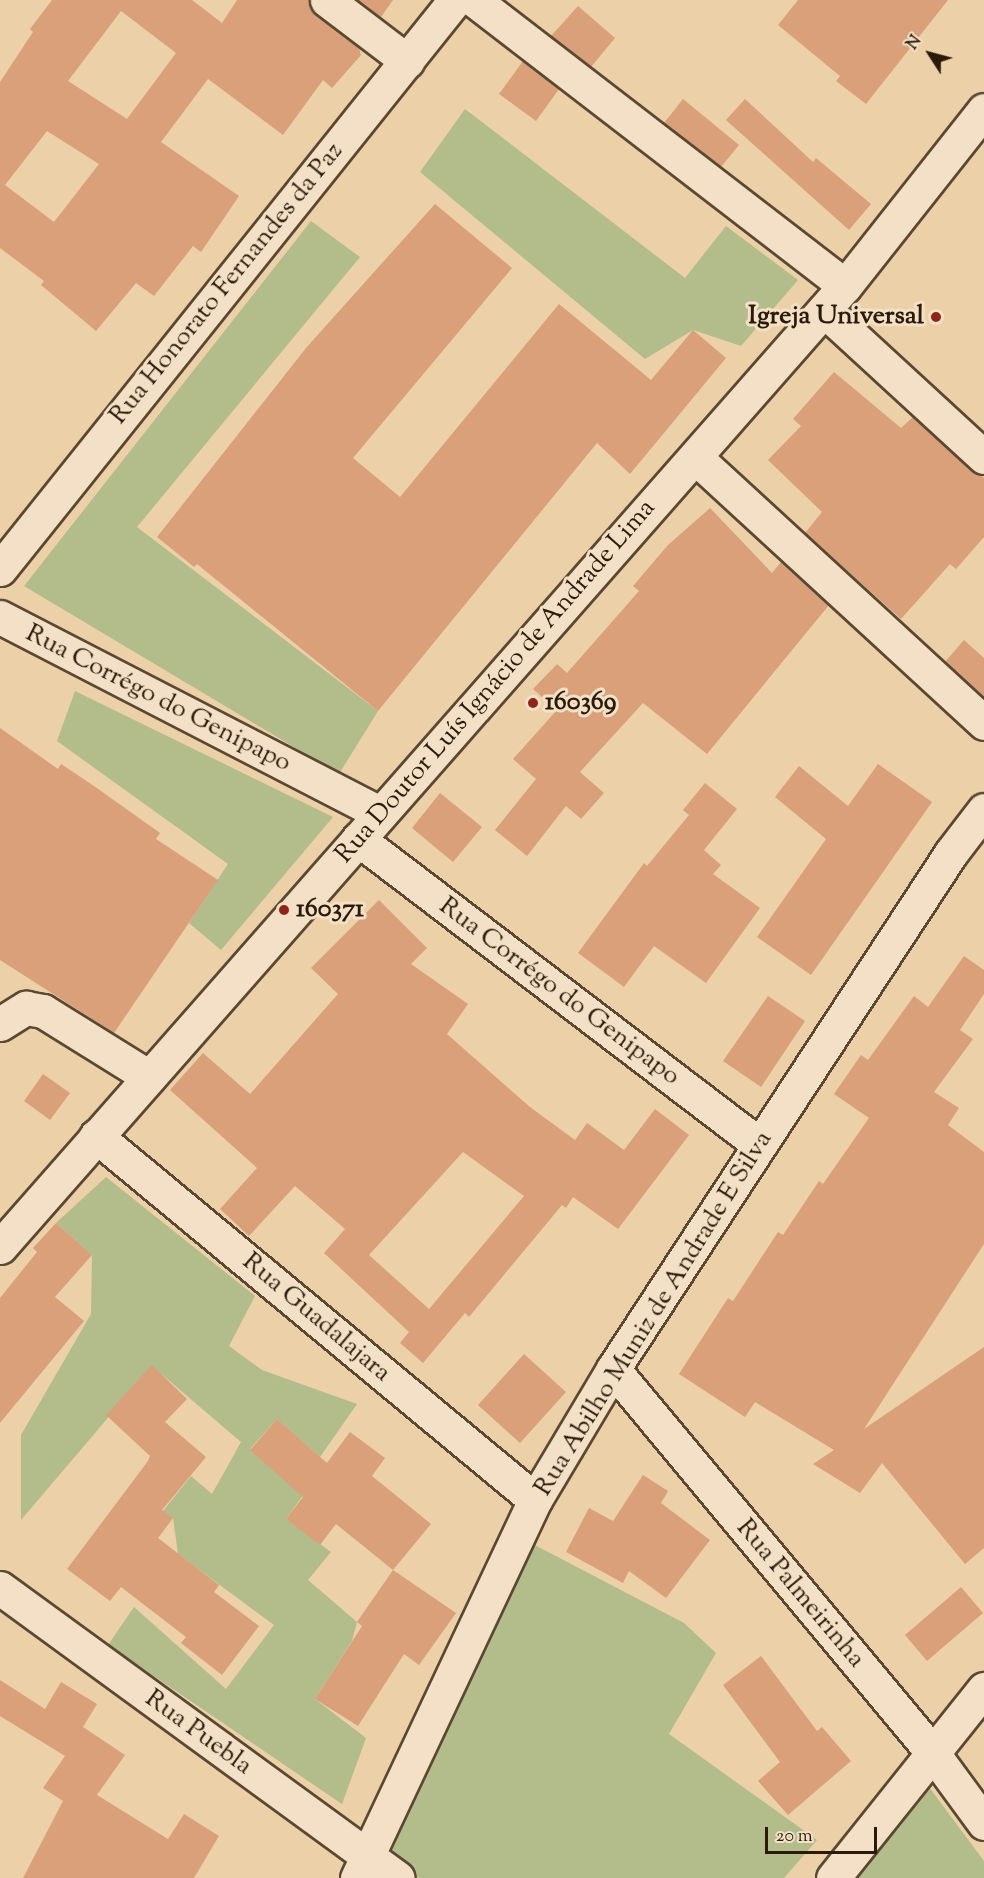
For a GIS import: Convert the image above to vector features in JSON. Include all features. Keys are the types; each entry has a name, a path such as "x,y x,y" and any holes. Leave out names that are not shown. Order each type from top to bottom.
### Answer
{"street":[{"path":"327,0 407,61"},
{"name":"Rua Honorato Fernandes da Paz","path":"0,569 455,0"},
{"path":"474,0 834,298 984,456"},
{"name":"Rua Doutor Luís Ignácio de Andrade Lima","path":"0,1247 834,298 984,111"},
{"path":"695,457 984,723"},
{"name":"Rua Corrégo do Genipapo","path":"0,617 380,813"},
{"name":"Rua Abilho Muniz de Andrade E Silva","path":"362,1868 535,1500 613,1370 951,854 984,810"},
{"name":"Rua Corrégo do Genipapo","path":"358,839 760,1145"},
{"path":"0,1024 26,1008 43,1011 149,1077"},
{"name":"Rua Guadalajara","path":"96,1136 535,1500"},
{"name":"Rua Palmeirinha","path":"613,1370 932,1752 984,1823"},
{"name":"Rua Puebla","path":"0,1588 362,1868 397,1878"},
{"path":"833,1878 984,1689"}],"green space":[{"path":"465,109 685,278 726,226 798,280 741,346 693,330 645,359 420,172"},
{"path":"311,221 360,257 137,527 378,711 339,774 24,586"},
{"path":"75,691 333,817 221,950 189,923 228,864 57,741"},
{"path":"106,1177 255,1296 229,1346 262,1370 357,1404 320,1457 277,1419 250,1449 304,1494 286,1519 331,1552 308,1580 357,1622 352,1641 315,1699 366,1738 342,1804 108,1645 134,1607 226,1689 274,1625 178,1554 173,1518 163,1511 191,1476 212,1494 241,1442 152,1366 21,1520 21,1435 91,1314 92,1255 56,1223"},
{"path":"529,1542 684,1623 716,1653 669,1734 817,1840 784,1878 419,1878 383,1851"},
{"path":"929,1787 984,1861 984,1878 856,1878"}],"building":[{"path":"52,0 192,0 222,23 237,0 309,0 315,14 359,48 361,55 332,88 323,80 283,135 208,79 161,142 239,196 201,252 193,246 154,296 136,283 96,331 41,285 44,281 0,248 0,82 33,32 30,29","holes":["121,11 176,53 127,119 68,81","47,131 99,164 54,222 5,185"]},
{"path":"358,0 393,0 381,17"},
{"path":"798,0 948,0 866,104 836,81 840,76 778,25"},
{"path":"578,6 615,38 591,67 551,36"},
{"path":"523,61 559,89 536,121 499,94"},
{"path":"683,99 739,145 721,167 664,123"},
{"path":"745,99 813,162 816,158 871,204 849,230 726,120"},
{"path":"435,204 512,268 353,458 400,497 559,304 651,380 693,330 726,358 630,474 597,443 378,711 197,564 194,567 157,537 306,348"},
{"path":"834,372 901,428 913,417 984,478 984,537 956,569 950,564 901,619 805,533 822,512 768,460 801,426 793,419"},
{"path":"710,508 772,573 781,562 829,605 707,754 643,703 580,772 604,793 581,819 566,806 527,856 495,830 536,779 513,759 557,710 533,689 557,664 567,673 639,591 633,586 668,545"},
{"path":"964,640 984,658 984,698 945,662"},
{"path":"0,728 58,769 61,764 94,786 160,833 156,839 218,880 114,1033 0,960"},
{"path":"878,764 932,802 811,975 757,937 826,839 775,797 799,766 848,806"},
{"path":"705,783 737,809 704,850 721,865 713,874 760,908 706,983 654,946 624,987 578,953 644,863 647,866 689,815 683,810"},
{"path":"440,793 482,827 453,862 412,828"},
{"path":"379,900 427,948 411,964 468,1004 447,1034 530,1107 575,1140 587,1123 624,1150 655,1109 689,1135 618,1229 573,1197 566,1208 562,1205 469,1317 465,1313 423,1363 400,1343 409,1332 324,1253 345,1229 295,1186 249,1236 220,1209 257,1168 170,1090 203,1053 250,1094 338,994 311,968","holes":["463,1152 524,1196 429,1309 369,1255"]},
{"path":"964,956 984,970 984,994 960,1030 973,1039 934,1092 959,1108 948,1125 984,1152 984,1244 864,1429 984,1347 984,1548 965,1564 882,1463 860,1493 813,1464 834,1450 755,1402 745,1417 679,1374 728,1298 733,1301 778,1232 783,1235 819,1181 823,1184 869,1118 834,1094 861,1055 868,1060 914,996 928,1007"},
{"path":"768,996 805,1021 761,1087 723,1061"},
{"path":"43,1074 70,1093 50,1120 24,1101"},
{"path":"56,1223 92,1255 55,1297 84,1321 0,1423 0,1298 37,1252 33,1248"},
{"path":"524,1354 566,1392 520,1443 478,1405"},
{"path":"152,1365 187,1399 165,1422 206,1457 162,1510 173,1518 158,1538 219,1585 214,1592 259,1626 222,1675 181,1643 186,1637 121,1587 110,1601 67,1569 148,1461 150,1456 106,1415"},
{"path":"277,1419 327,1463 350,1432 385,1458 372,1476 431,1524 393,1570 336,1524 320,1545 286,1519 303,1497 250,1450"},
{"path":"643,1475 668,1491 661,1503 710,1540 666,1598 629,1571 623,1583 566,1552 589,1508 613,1521"},
{"path":"393,1570 456,1613 419,1665 404,1654 358,1726 315,1699 362,1626 357,1622"},
{"path":"961,1587 983,1613 927,1661 905,1635"},
{"path":"761,1656 817,1731 822,1727 851,1761 788,1815 758,1781 780,1762 723,1685"},
{"path":"0,1680 45,1709 61,1682 97,1704 83,1727 125,1755 97,1795 168,1839 184,1814 219,1836 194,1878 23,1878 63,1801 43,1788 65,1756 0,1716"}],"place":[{"name":"Igreja Universal","path":"936,317"},
{"name":"160369","path":"533,703"},
{"name":"160371","path":"284,910"}]}
